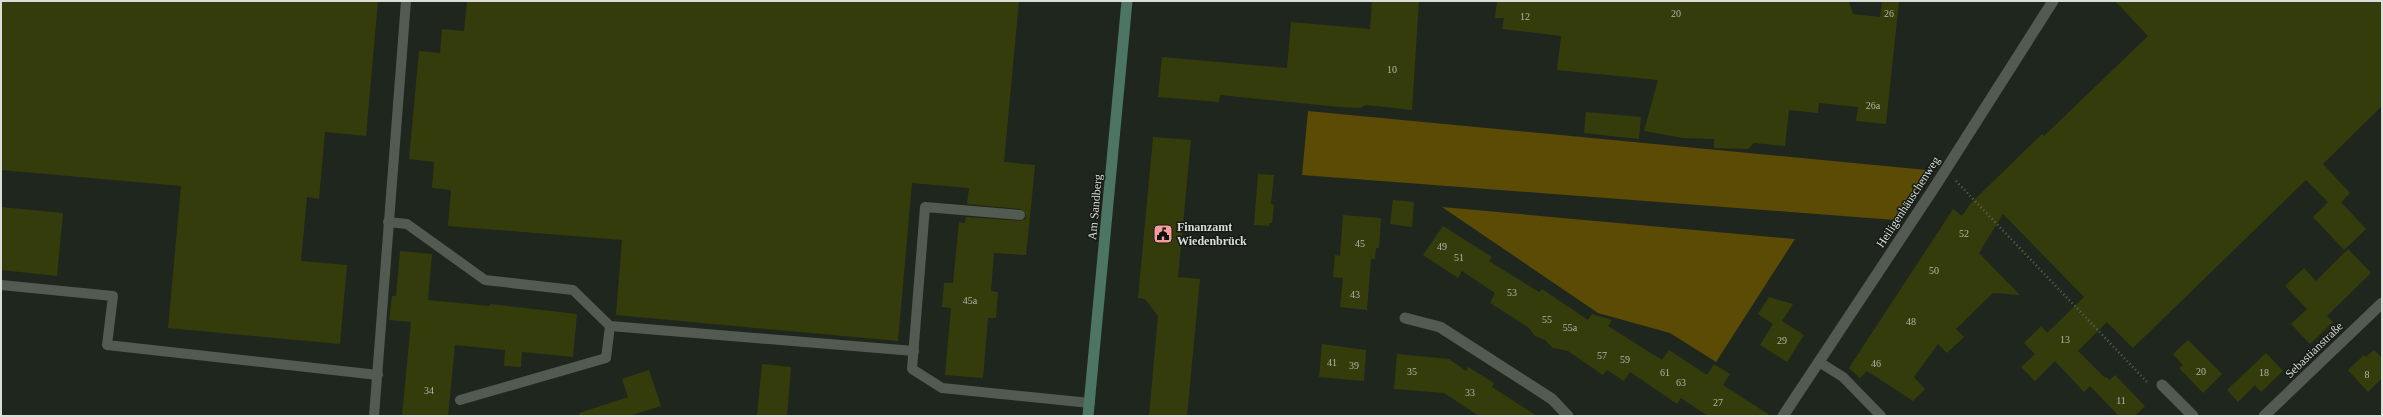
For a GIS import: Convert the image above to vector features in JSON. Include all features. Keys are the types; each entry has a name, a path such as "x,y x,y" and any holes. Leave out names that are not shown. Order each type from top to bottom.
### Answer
{"main road":[{"name":"Am Sandberg","path":"1088,416 1127,1"}],"street":[{"name":"Heiligenhäuschenweg","path":"1783,416 2053,1"},
{"name":"Sebastianstraße","path":"2264,416 2382,303"},
{"path":"1405,318 1440,327 1552,399 1568,416"},
{"path":"2162,385 2192,416"}],"lane":[{"path":"374,416 406,1"},
{"path":"1020,215 925,207 912,369 942,388 1090,403"},
{"path":"388,222 408,224 485,280 573,290 610,326 914,351"},
{"path":"1,285 112,296 107,345 378,375"},
{"path":"460,400 606,358 610,326"},
{"path":"1819,362 1843,377 1881,416"}],"path":[{"path":"1945,169 2148,384 2162,385"}],"shaded area":[{"path":"1308,111 1927,170 1895,220 1302,175"},
{"path":"1442,207 1795,239 1716,362 1670,333 1598,313"}],"building":[{"path":"1,1 378,1 366,136 325,132 319,199 307,197 301,261 347,265 340,344 168,328 181,186 1,170"},
{"path":"467,1 1019,1 1004,162 1035,165 1031,207 1026,255 994,253 991,291 998,292 996,318 988,318 983,378 945,375 951,308 942,307 944,283 953,283 959,222 965,223 966,217 1020,221 1025,219 1026,215 1021,209 967,204 969,188 912,183 898,341 616,315 622,240 448,226 451,190 432,188 434,162 409,159 419,51 440,53 442,29 464,31"},
{"path":"1372,1 1419,1 1412,110 1366,105 1360,108 1339,107 1220,95 1219,102 1158,97 1162,57 1287,68 1291,22 1370,29"},
{"path":"1497,1 1849,1 1853,14 1880,17 1882,1 1899,1 1886,124 1856,121 1858,107 1819,103 1818,113 1789,110 1785,146 1754,143 1748,149 1714,148 1714,139 1683,138 1644,131 1658,80 1557,70 1561,36 1502,29 1504,18 1495,18"},
{"path":"2115,1 2382,1 2382,106 2323,164 2350,193 2341,202 2366,229 2344,250 2313,217 2328,202 2306,180 2133,348 2107,322 2078,351 2105,378 2106,377 2110,380 2115,375 2145,406 2135,416 2119,416 2090,386 2084,392 2055,361 2035,381 2021,367 2035,354 2024,343 2041,326 2047,333 2084,297 2003,214 1979,253 2020,295 1993,293 1956,329 1964,337 1947,353 1938,344 1914,377 1925,389 1913,401 1867,371 1860,378 1849,368 1953,209 1962,216 1970,204 2042,134 2044,136 2148,36"},
{"path":"1586,112 1641,117 1639,139 1584,133"},
{"name":"Finanzamt Wiedenbrück","path":"1153,137 1191,140 1178,277 1200,279 1187,416 1149,416 1158,316 1145,299 1138,298"},
{"path":"1258,174 1274,175 1271,204 1274,205 1272,223 1269,223 1269,226 1254,225"},
{"path":"1393,200 1414,202 1412,227 1390,224"},
{"path":"1,207 63,213 57,276 1,270"},
{"path":"1343,215 1381,218 1379,248 1376,248 1375,259 1371,259 1367,310 1340,307 1343,278 1333,277 1335,255 1340,256"},
{"path":"1443,226 1492,257 1489,261 1539,292 1542,289 1588,320 1592,314 1612,320 1608,326 1662,360 1669,350 1707,375 1714,364 1730,374 1723,385 1771,416 1708,416 1681,398 1677,404 1630,372 1624,381 1607,370 1603,375 1568,351 1553,348 1545,340 1535,336 1528,327 1490,303 1495,293 1462,271 1458,278 1423,255"},
{"path":"2348,249 2371,273 2327,316 2333,322 2310,344 2291,324 2307,309 2285,286 2304,268 2316,281"},
{"path":"400,251 432,254 428,300 490,306 490,304 577,314 573,357 522,352 521,367 504,366 505,350 455,345 448,416 402,416 411,322 389,320 392,296 396,296"},
{"path":"1769,297 1793,304 1782,321 1804,335 1787,362 1760,345 1773,324 1758,314"},
{"path":"2188,340 2222,374 2203,393 2179,368 2183,365 2173,354"},
{"path":"1322,344 1366,350 1364,381 1319,377"},
{"path":"2374,350 2382,358 2382,378 2368,392 2348,370 2364,355 2366,357"},
{"path":"2266,353 2283,371 2261,392 2255,385 2238,402 2227,390"},
{"path":"1397,354 1449,359 1466,371 1468,367 1494,383 1492,387 1537,416 1479,416 1444,393 1394,389"},
{"path":"762,364 791,367 787,416 757,416"},
{"path":"649,370 661,406 629,416 580,416 579,413 628,397 622,379"}],"place":[{"name":"Finanzamt Wiedenbrück","path":"1163,234"}]}
